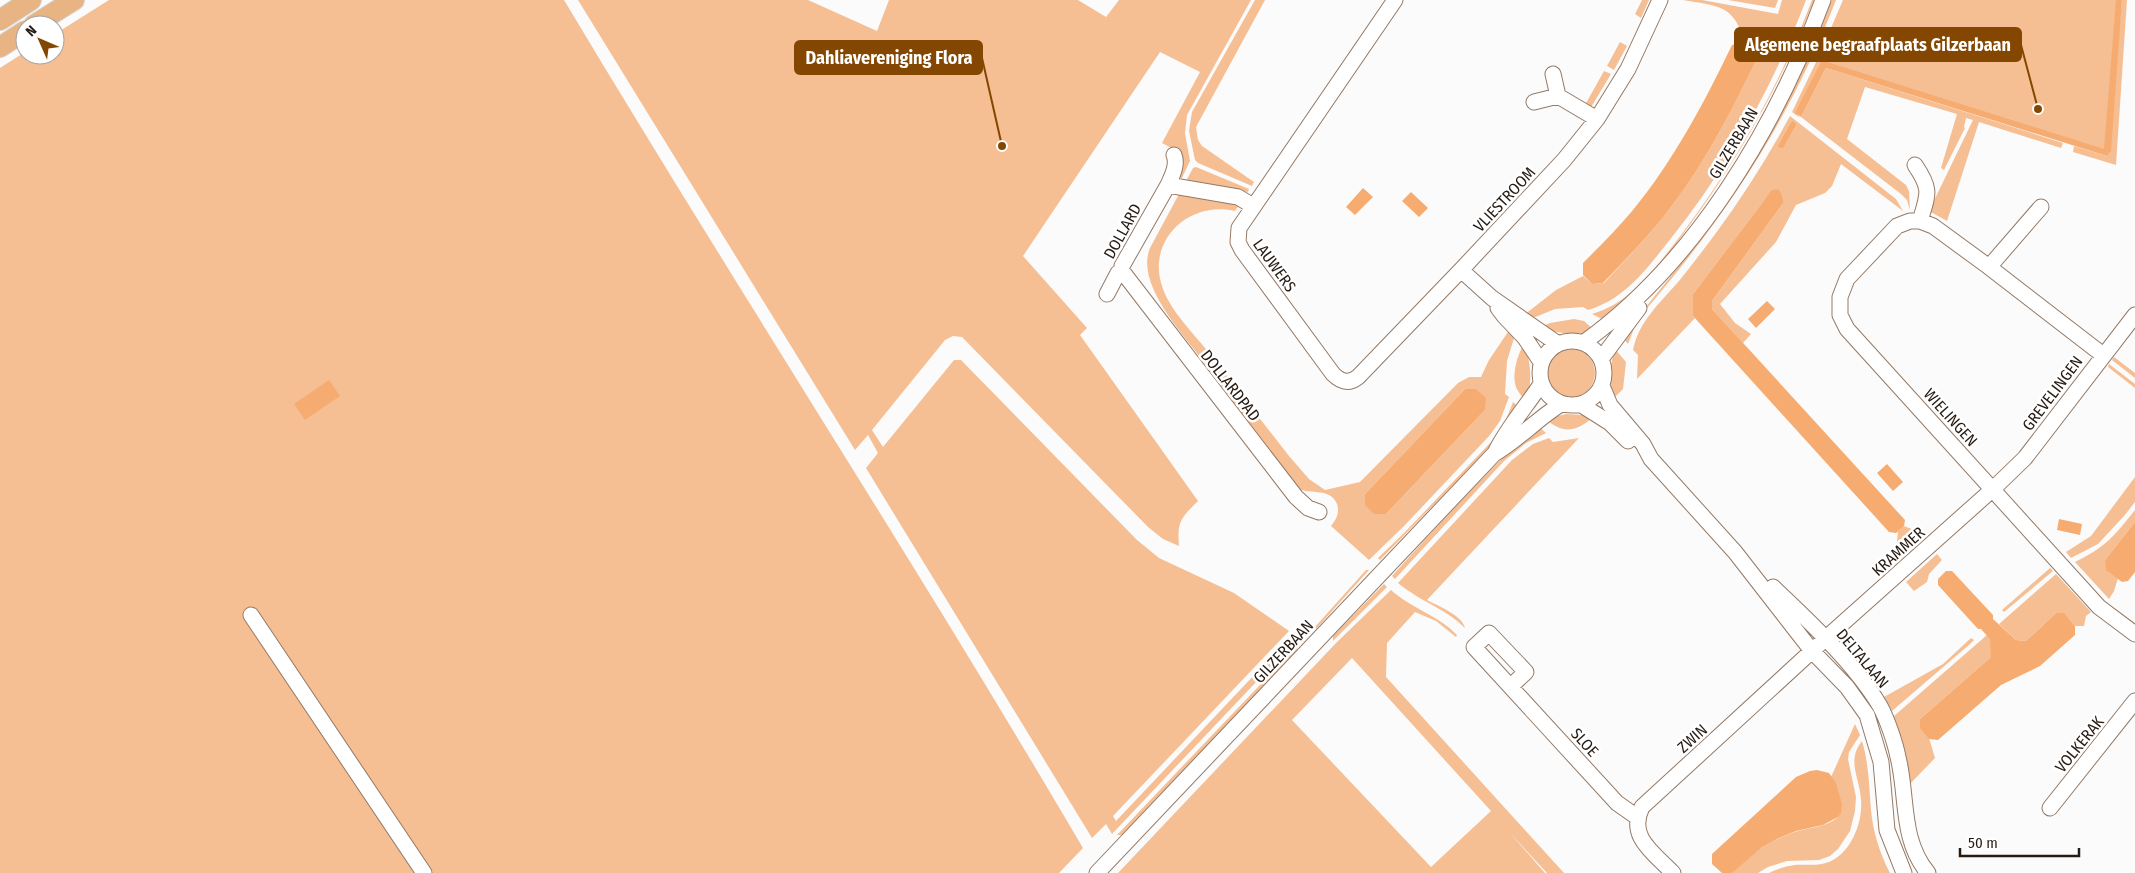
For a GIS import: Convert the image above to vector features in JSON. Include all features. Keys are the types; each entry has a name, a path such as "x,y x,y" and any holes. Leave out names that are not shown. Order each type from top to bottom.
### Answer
{"main road":[{"path":"0,20 31,0"},
{"path":"50,15 74,0"},
{"path":"0,47 15,37"}],"street":[{"name":"LAUWERS","path":"1395,0 1253,206 1239,228 1238,242 1333,374 1340,380 1353,381 1461,270"},
{"name":"VLIESTROOM","path":"1461,270 1564,160 1597,119 1628,69 1660,0"},
{"name":"GILZERBAAN","path":"1583,343 1616,319 1648,289 1710,213 1745,160 1787,84 1823,0"},
{"path":"1553,74 1558,96"},
{"path":"1534,102 1558,96 1597,119"},
{"name":"DOLLARD","path":"1107,294 1118,274 1122,271 1122,266 1174,173 1176,159 1174,155"},
{"path":"1916,166 1926,181 1928,194 1920,221 1933,226 1989,267 2103,355"},
{"path":"1168,185 1238,197 1253,206"},
{"path":"1989,267 2041,208"},
{"name":"WIELINGEN","path":"1920,221 1910,220 1897,226 1847,278 1840,297 1840,315 1847,329 2099,607 2135,634"},
{"path":"1461,270 1492,298 1558,344"},
{"name":"DOLLARDPAD","path":"1122,271 1296,497 1308,508 1319,512"},
{"name":"GILZERBAAN","path":"1601,360 1645,301 1648,289"},
{"path":"1492,298 1504,316 1525,338 1541,362"},
{"name":"GREVELINGEN","path":"1993,489 2025,458 2135,315"},
{"path":"1568,341 1583,343 1596,352 1601,360 1604,368 1602,386 1591,399 1580,404 1561,404 1550,398 1541,384 1539,375 1541,362 1547,352 1558,344 1568,341"},
{"name":"GILZERBAAN","path":"1494,454 1503,437 1525,409 1541,384"},
{"name":"DELTALAAN","path":"1602,386 1610,405 1643,444 1651,459"},
{"name":"GILZERBAAN","path":"1097,873 1494,454 1510,444 1537,420 1561,404"},
{"name":"DELTALAAN","path":"1580,404 1610,424 1651,459 1735,552 1825,639 1859,676 1881,707 1898,757 1906,823 1919,861 1928,873"},
{"name":"KRAMMER","path":"1825,639 1993,489"},
{"name":"DELTALAAN","path":"1735,552 1812,651 1847,687 1867,716 1881,762 1887,830 1904,873"},
{"path":"252,615 424,873"},
{"name":"ZWIN","path":"1637,817 1642,807 1825,639"},
{"name":"SLOE","path":"1511,686 1617,803 1637,817"},
{"name":"VOLKERAK","path":"2050,808 2135,701"},
{"path":"1637,817 1636,828 1640,839 1673,873"}],"shaded area":[{"path":"109,0 564,0 955,635 1083,848 1059,873 0,873 0,68 15,58 15,65 65,65 65,28"},
{"path":"578,0 808,0 877,31 889,0 1078,0 1106,17 1119,0 1251,0 1187,115 1185,133 1190,161 1181,180 1175,150 1162,143 1200,72 1160,52 1023,256 1087,328 1080,335 1198,501 1181,520 1179,546 1163,539 1148,527 962,337 953,336 945,340 872,430 883,447 954,360 961,360 1137,540 1159,558 1234,593 1289,631 1113,816 1116,821 1293,634 1295,641 1112,834 1106,824 1092,838 866,468 878,453 868,435 855,450"},
{"path":"1255,0 1265,0 1196,127 1198,140 1202,146 1254,182 1252,186 1198,163 1195,160 1189,131 1192,112"},
{"path":"1642,0 1649,0 1641,18 1635,14"},
{"path":"1683,0 1702,0 1778,14 1782,0 1806,0 1764,94 1731,153 1693,210 1645,270 1625,290 1602,305 1588,310 1583,307 1555,309 1533,318 1524,315 1556,290 1583,276 1592,284 1604,283 1666,214 1709,150 1739,95 1758,57 1753,46 1744,42 1735,20 1722,9"},
{"path":"1728,0 1778,0 1775,8"},
{"path":"1812,0 1814,0 1789,58 1760,115 1728,169 1692,222 1667,256 1636,291 1602,319 1592,314 1620,301 1632,292 1653,271 1701,207 1755,122 1786,62"},
{"path":"1832,0 1836,0 1818,44 1777,126 1702,240 1643,313 1635,326 1628,344 1623,338 1700,239 1757,154 1790,94"},
{"path":"1843,0 2119,0 2108,153 1820,63 1796,113 1800,118 1792,112"},
{"path":"2116,0 2122,0 2111,151 2107,156 1826,68 1801,117 1795,113 1820,63 1824,61 2104,149"},
{"path":"2122,0 2127,0 2116,165 2073,152 2074,146 2107,156"},
{"path":"1743,41 1754,46 1758,57 1729,114 1698,168 1666,214 1640,244 1603,283 1592,284 1583,275 1583,263 1621,224 1648,191 1675,151 1732,45"},
{"path":"1620,42 1627,46 1614,70 1607,66"},
{"path":"1826,68 2063,143 2061,148 1979,122 1947,221 1929,211 1973,120 1966,118 1965,128 1944,170 1941,168 1957,114 1865,87 1847,139 1906,185 1909,191 1910,210 1907,200 1901,194 1801,117"},
{"path":"1604,71 1611,74 1590,109 1585,105"},
{"path":"1790,116 1896,199 1903,211 1841,164 1832,186 1825,193 1796,205 1776,242 1720,304 1735,323 1751,334 1743,343 1712,309 1712,301 1784,202 1782,194 1777,189 1763,202 1693,294 1693,316 1695,318 1637,379 1638,355 1633,350 1645,321 1716,233 1755,176","holes":["1792,120 1797,124 1783,149 1777,147"]},
{"path":"1792,120 1797,124 1783,149 1777,147"},
{"path":"1196,167 1249,189 1248,192 1185,183 1193,168"},
{"path":"1363,188 1373,197 1355,215 1346,207"},
{"path":"1778,189 1782,194 1784,202 1712,301 1712,309 1905,520 1904,526 1896,533 1889,532 1693,316 1693,294 1772,190"},
{"path":"1411,192 1428,208 1419,217 1402,201"},
{"path":"1179,194 1232,201 1239,205 1235,211 1218,209 1201,212 1187,218 1175,228 1165,241 1160,255 1159,272 1163,289 1172,307 1211,355 1203,361 1163,308 1149,277 1147,262 1150,248"},
{"path":"1767,301 1775,309 1756,328 1748,319"},
{"path":"1574,319 1584,321 1594,330 1581,333 1566,333 1538,328 1550,323"},
{"path":"1510,329 1514,338 1507,361 1505,394 1509,397 1500,421 1490,435 1405,525 1369,560 1331,526 1338,513 1334,498 1324,493 1300,490 1295,487 1204,362 1212,357 1289,456 1309,479 1325,490 1360,482 1458,383 1469,377 1481,377 1489,360","holes":["1465,389 1477,390 1484,397 1485,410 1386,514 1365,494"]},
{"path":"1524,344 1530,372 1530,386 1526,400 1518,391 1515,380 1517,361"},
{"path":"1566,349 1576,349 1585,353 1591,359 1594,364 1594,382 1585,393 1576,397 1566,397 1557,393 1551,387 1547,378 1547,368 1551,359 1557,353"},
{"path":"1615,349 1626,362 1623,389 1613,399 1611,374"},
{"path":"2114,357 2135,373 2135,378 2112,360"},
{"path":"2109,364 2135,384 2135,388 2108,367"},
{"path":"329,380 340,396 305,420 294,404"},
{"path":"1465,389 1476,389 1486,398 1485,410 1386,514 1374,514 1365,505 1365,494"},
{"path":"1513,402 1521,409 1496,440 1380,560 1378,558 1492,441 1504,425"},
{"path":"1566,414 1584,415 1592,418 1580,426 1569,429 1558,427 1546,419"},
{"path":"1537,425 1546,433 1526,443 1504,461 1395,579 1392,576 1445,518 1499,461"},
{"path":"1549,438 1553,442 1579,438 1427,600 1455,615 1465,628 1449,615 1398,583 1512,460 1533,444"},
{"path":"1887,464 1903,482 1893,491 1877,473"},
{"path":"2135,477 2135,502 2124,516 2098,544 2071,558 2066,552 2091,536"},
{"path":"2135,510 2135,522 2105,560 2110,573 2118,578 2109,599 2075,562 2109,540"},
{"path":"2059,519 2082,524 2080,535 2057,530"},
{"path":"2135,522 2135,572 2128,581 2122,582 2106,570 2105,560"},
{"path":"1904,526 1917,531 1908,541 1899,544 1897,541 1898,532 1896,533"},
{"path":"1937,554 1942,560 1929,574 1927,582 1914,591 1906,582"},
{"path":"2050,568 2053,571 2004,612 2002,610"},
{"path":"1366,570 1369,570 1316,629 1314,628"},
{"path":"1946,571 1952,571 1993,615 1993,619 2016,640 2026,641 2056,613 2064,613 2075,626 2075,635 2040,666 2001,685 1938,740 1929,739 1920,728 1920,719 1991,657 1990,639 1981,629 1978,629 1938,585 1938,579"},
{"path":"2056,574 2091,612 2086,616 2084,626 2075,626 2066,616 2056,613 2026,641 2016,640 1999,624"},
{"path":"1384,584 1387,587 1333,641 1333,636"},
{"path":"1391,590 1399,597 1442,622 1457,635 1456,637 1436,621 1415,612 1387,643 1386,677 1564,873 1547,873 1509,832 1545,873 1118,873 1337,642","holes":["1352,658 1491,811 1431,867 1292,720"]},
{"path":"1987,635 1991,639 1991,657 1920,719 1923,731 1929,738 1935,758 1908,786 1905,751 1894,716"},
{"path":"1971,638 1974,640 1970,644 1892,711 1884,697 1943,664"},
{"path":"1296,647 1297,650 1122,835 1117,835"},
{"path":"1855,724 1860,735 1849,752 1848,759 1856,797 1855,811 1850,831 1838,849 1830,856 1819,860 1787,861 1768,867 1758,873 1732,873 1745,860 1771,843 1789,834 1824,825 1838,817 1839,801 1834,781 1831,777"},
{"path":"1862,741 1867,767 1873,826 1880,851 1890,873 1769,873 1792,865 1828,862 1840,855 1851,842 1858,826 1861,808 1854,763 1857,748"},
{"path":"1817,770 1829,773 1836,783 1842,804 1841,813 1838,817 1823,825 1796,831 1779,838 1761,848 1732,873 1722,873 1712,864 1712,854 1796,777"}],"place":[{"name":"Algemene begraafplaats Gilzerbaan","path":"2038,109"},
{"name":"Dahliavereniging Flora","path":"1002,146"}]}
